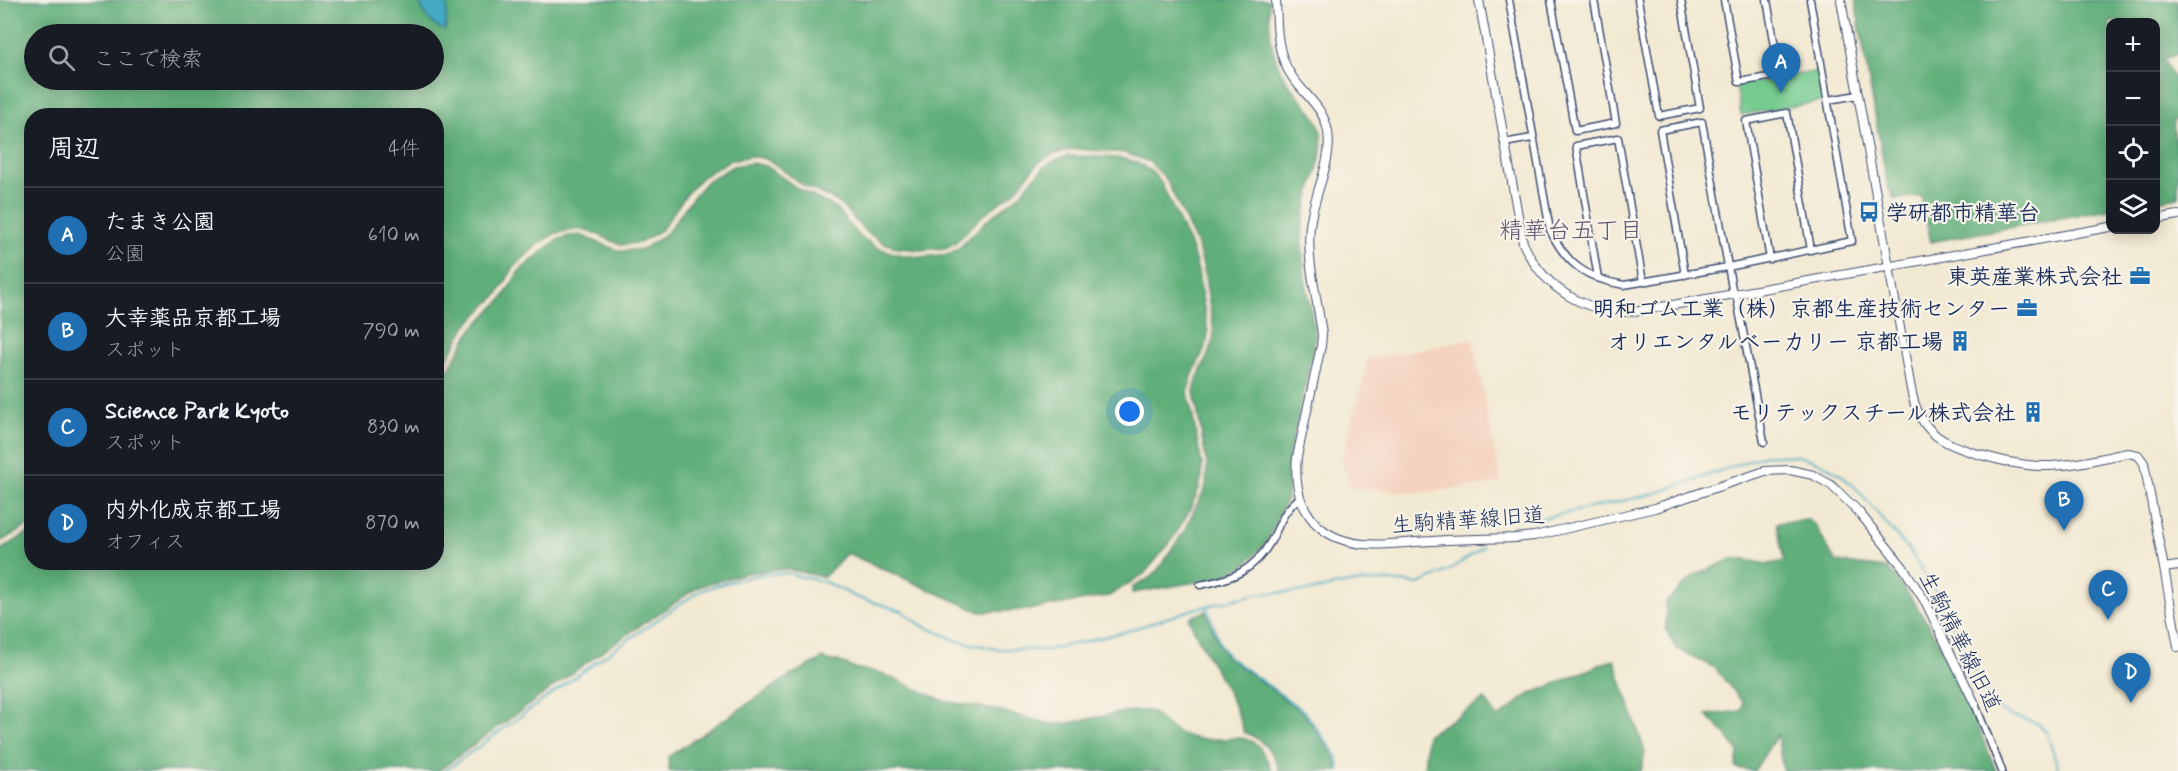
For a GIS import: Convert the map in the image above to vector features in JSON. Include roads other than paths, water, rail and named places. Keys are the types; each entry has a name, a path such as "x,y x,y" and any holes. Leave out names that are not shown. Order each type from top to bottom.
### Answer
{"street":[{"name":"生駒精華線旧道","path":"1276,0 1277,34 1283,62 1295,82 1322,112 1327,123 1329,142 1310,227 1310,255 1322,335 1318,363 1296,457 1295,472 1299,498 1318,527 1336,537 1356,543 1515,538 1534,536 1655,507 1765,471 1790,470 1813,475 1831,485 1858,511 1903,567 1926,603 1975,704 2002,771"},
{"path":"1479,0 1523,243 1542,273 1566,294 1597,308 1626,312 2106,228"},
{"path":"1509,0 1548,221 1556,242 1564,255 1586,274 1624,285 1770,259 1852,241 1810,0"},
{"path":"1551,0 1575,131 1616,123 1594,0"},
{"path":"1638,0 1659,116 1700,108"},
{"path":"1681,0 1728,267 1764,442"},
{"path":"1724,0 1739,82 1780,75 1767,0"},
{"path":"1841,0 1914,403 1918,414 1933,434 1949,444 1996,459 2033,466 2055,466 2128,453 2138,455 2144,463 2178,647"},
{"path":"1827,100 1858,95"},
{"path":"1770,259 1746,121 1787,113 1811,250"},
{"path":"1685,275 1660,130 1702,123"},
{"path":"1504,143 1532,138"},
{"path":"1598,278 1576,146 1618,138 1643,282"},
{"path":"2160,218 2178,215"},
{"path":"1200,585 1228,579 1249,567 1270,543 1287,508 1299,498"},
{"path":"2164,568 2178,566"}],"water":[{"path":"418,0 448,0 445,30 444,24 434,24 425,14"}],"waterway":[{"path":"1539,519 1654,494 1765,455 1798,456 1822,463 1856,488 1912,554 1935,591 1993,705 2007,715 2038,723 2047,733 2059,771"},
{"path":"445,771 607,654 692,596 702,590 759,575 785,573 825,582 856,597 902,611 921,625 958,641 996,649 1048,650 1124,632 1194,609 1256,594 1310,591 1348,583 1389,581 1419,584 1450,570 1483,547"},
{"path":"1207,607 1221,646 1229,657 1305,712 1337,756 1340,771"}],"place":[{"name":"たまき公園","path":"1781,93"},
{"name":"学研都市精華台","path":"1869,212"},
{"name":"東英産業株式会社","path":"2140,276"},
{"name":"明和ゴム工業（株）京都生産技術センター","path":"2027,308"},
{"name":"オリエンタルベーカリー 京都工場","path":"1960,341"},
{"name":"モリテックスチール株式会社","path":"2033,412"},
{"name":"大幸薬品京都工場","path":"2064,531"},
{"name":"Science Park Kyoto","path":"2108,620"},
{"name":"内外化成京都工場","path":"2131,703"}],"district":[{"name":"精華台五丁目","path":"1571,230"}]}
